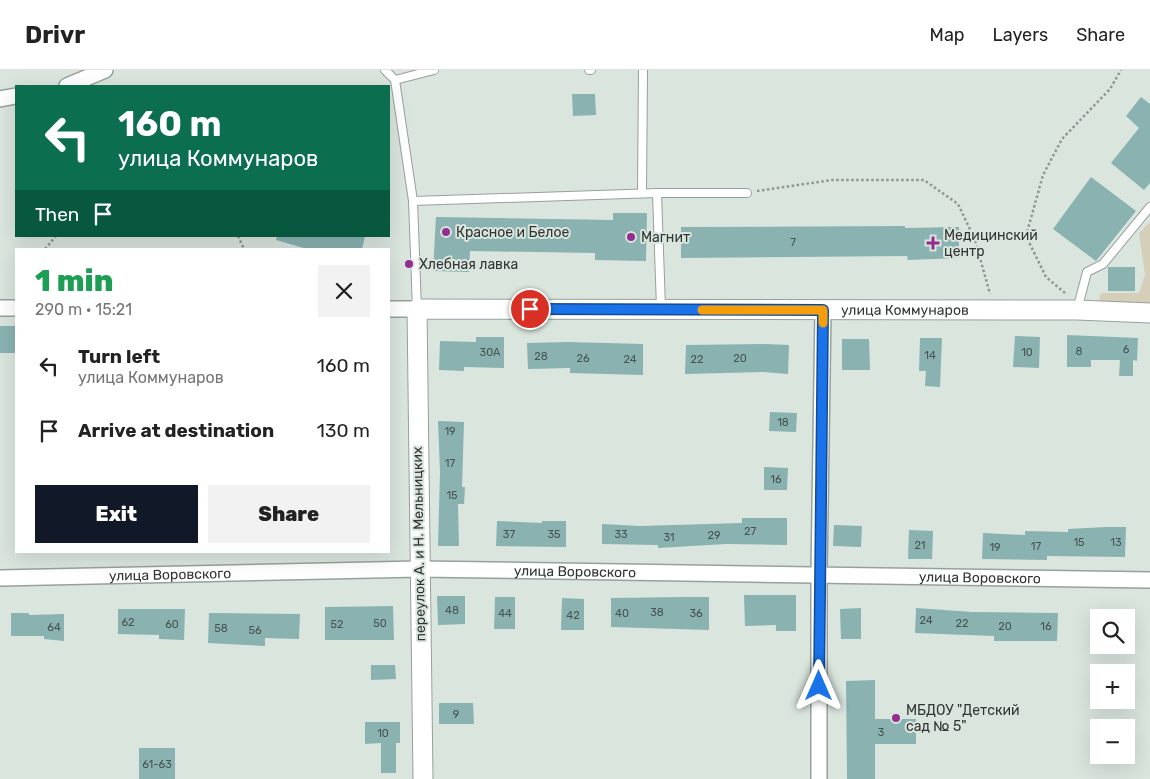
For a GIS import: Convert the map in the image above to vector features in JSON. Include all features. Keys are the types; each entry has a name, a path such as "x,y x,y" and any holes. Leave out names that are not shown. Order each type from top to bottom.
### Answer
{"street":[{"path":"69,85 105,70"},
{"path":"0,99 15,96"},
{"name":"улица Коммунаров","path":"390,309 994,310 1077,307 1150,313"},
{"path":"0,308 15,308"},
{"name":"переулок А. и Н. Мельницких","path":"417,309 423,779"},
{"path":"819,779 818,574 823,310"},
{"name":"улица Воровского","path":"0,578 419,569 1150,580"}],"lane":[{"path":"385,70 395,80 413,201 417,309"},
{"path":"395,80 434,70"},
{"path":"642,194 643,70"},
{"path":"413,201 657,193 747,193"},
{"path":"657,193 661,310"},
{"path":"1077,307 1087,272 1104,264 1150,207"}],"path":[{"path":"1077,307 1046,277 1026,236 1043,176 1062,139 1110,89 1121,70"},
{"path":"747,193 832,180 924,180 958,204 974,240 994,310"},
{"path":"46,248 55,237"}],"shaded area":[{"path":"1150,222 1150,313 1098,304 1101,293 1139,293 1145,275 1139,233"}],"building":[{"path":"572,94 595,94 596,115 573,116"},
{"path":"1141,97 1150,104 1150,183 1144,190 1111,163 1139,128 1126,116"},
{"path":"1091,177 1136,211 1096,261 1053,229"},
{"path":"613,213 647,213 646,261 595,260 595,253 470,251 469,272 433,271 436,217 613,220"},
{"path":"905,226 905,228 959,227 959,258 908,260 907,256 681,258 681,227"},
{"path":"277,237 365,237 362,248 304,248 276,240"},
{"path":"1108,267 1135,267 1135,291 1108,291"},
{"path":"0,326 15,326 15,353 0,353"},
{"path":"1067,335 1138,338 1137,361 1133,360 1133,376 1119,376 1120,360 1091,360 1091,367 1067,367"},
{"path":"1015,336 1040,337 1039,368 1013,367"},
{"path":"476,337 504,337 504,368 464,367 464,371 439,370 440,341 476,342"},
{"path":"920,338 942,338 940,387 925,386 926,371 919,371"},
{"path":"842,339 869,339 870,370 842,370"},
{"path":"527,343 643,344 643,375 570,373 570,368 528,369"},
{"path":"686,345 789,345 788,374 763,372 685,374"},
{"path":"770,412 797,413 796,432 769,431"},
{"path":"438,421 464,422 462,487 465,487 464,504 458,504 459,546 438,546 440,472"},
{"path":"764,467 788,468 787,490 764,490"},
{"path":"742,518 787,518 787,545 726,544 658,548 658,545 602,544 602,524 640,526 742,523"},
{"path":"497,521 542,523 542,521 566,521 566,547 496,546"},
{"path":"834,525 862,526 861,547 833,546"},
{"path":"1126,527 1125,557 1047,556 1047,560 982,559 983,533 1025,535 1025,531 1068,532 1068,529"},
{"path":"909,530 933,531 932,559 908,559"},
{"path":"744,595 796,595 796,631 776,631 776,625 745,626"},
{"path":"437,596 465,596 465,624 438,625"},
{"path":"495,597 515,597 515,629 494,629"},
{"path":"709,597 709,630 611,627 611,598"},
{"path":"562,598 584,599 584,630 561,630"},
{"path":"393,606 394,640 325,640 325,607"},
{"path":"861,608 861,639 841,639 840,609"},
{"path":"916,608 972,612 1058,613 1057,641 994,641 994,636 915,633"},
{"path":"118,609 185,609 184,640 159,639 159,635 118,634"},
{"path":"11,613 29,613 29,615 64,614 64,641 44,639 44,636 11,636"},
{"path":"209,613 300,614 299,639 265,638 265,646 208,643"},
{"path":"371,665 395,665 396,679 371,680"},
{"path":"875,680 875,719 916,719 916,744 875,744 875,779 847,779 846,681"},
{"path":"439,703 473,703 474,724 439,724"},
{"path":"365,722 400,722 400,743 396,743 396,773 381,773 381,743 365,744"},
{"path":"139,748 175,748 175,779 139,779"}],"slow traffic":[{"path":"702,310 823,310 823,323"}],"place":[{"name":"Красное и Белое","path":"446,232"},
{"name":"Магнит","path":"631,237"},
{"name":"Медицинский центр","path":"933,243"},
{"name":"Хлебная лавка","path":"409,264"},
{"name":"МБДОУ \"Детский сад № 5\"","path":"896,718"}],"route":[{"path":"530,309 823,310 818,574 819,686"}]}
